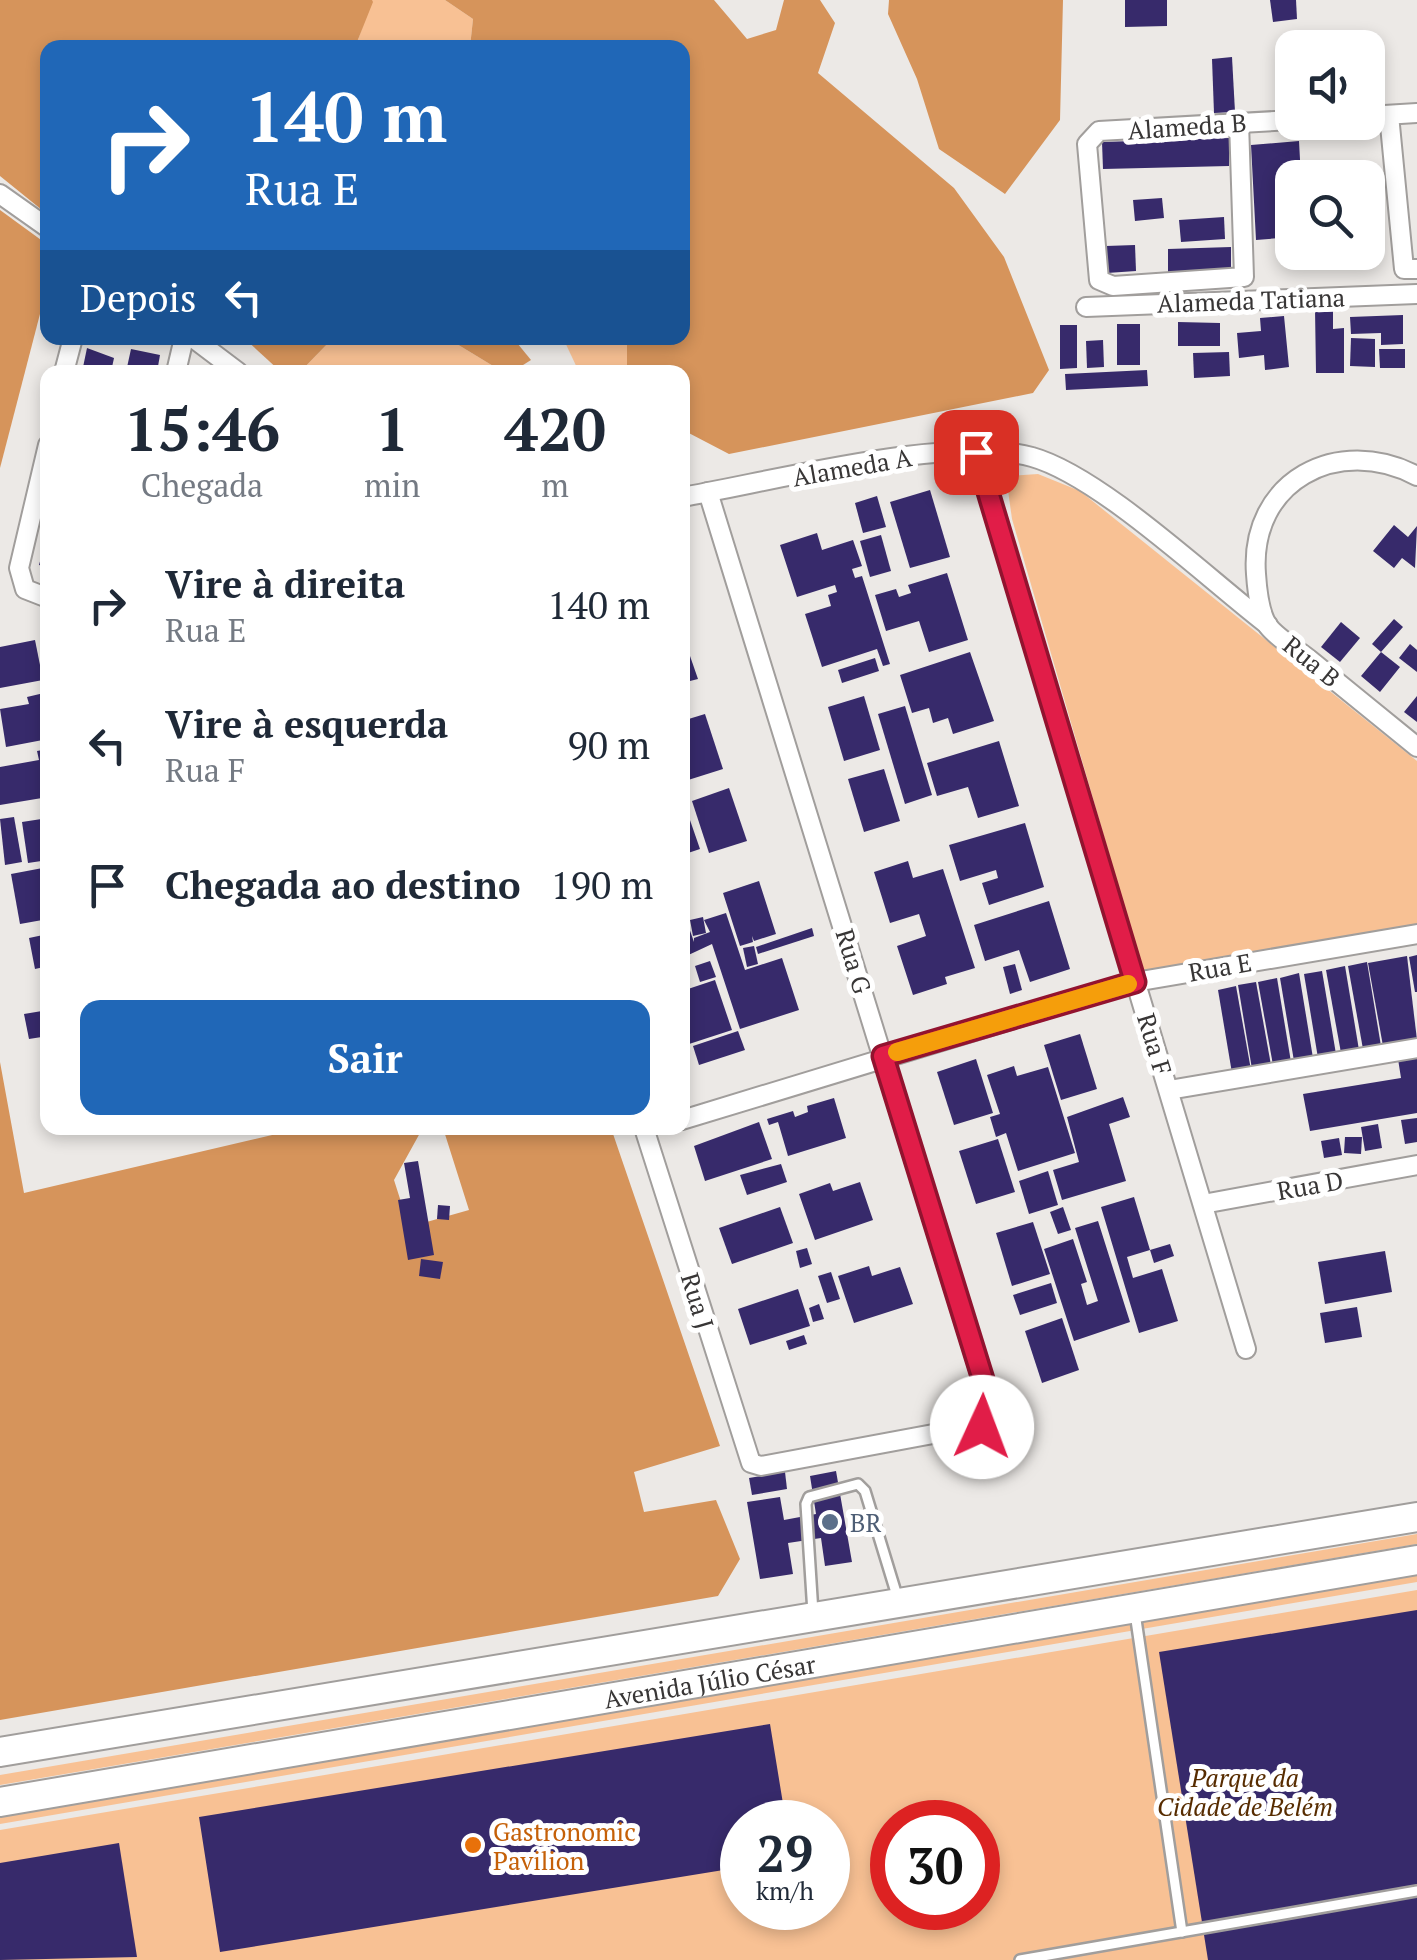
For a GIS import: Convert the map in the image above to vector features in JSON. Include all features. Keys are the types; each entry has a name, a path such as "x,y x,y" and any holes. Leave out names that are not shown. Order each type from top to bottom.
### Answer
{"main road":[{"name":"Avenida Júlio César","path":"0,1752 1417,1517"},
{"name":"Avenida Júlio César","path":"0,1802 1417,1560"}],"street":[{"path":"1385,115 1417,114"},
{"path":"1389,115 1404,270 1417,268"},
{"name":"Alameda B","path":"1086,144 1099,132 1275,121"},
{"name":"Alameda Tatiana","path":"1086,144 1099,280 1112,286 1244,276 1239,122"},
{"path":"0,194 40,222"},
{"name":"Alameda Tatiana","path":"1086,307 1417,294"},
{"path":"202,345 229,365"},
{"name":"Rua F","path":"976,452 1246,1349"},
{"name":"Alameda A","path":"690,495 928,454 1031,456 1088,483 1268,626"},
{"name":"Rua B","path":"1417,476 1372,460 1348,458 1298,478 1265,516 1254,557 1257,587 1268,626 1417,746"},
{"path":"40,479 19,568 25,589 40,595"},
{"name":"Rua G","path":"708,492 990,1402 991,1417 982,1427 761,1466"},
{"name":"Rua E","path":"690,1117 1135,982 1417,934"},
{"path":"1169,1090 1417,1048"},
{"name":"Rua J","path":"651,1135 747,1459 761,1466"},
{"name":"Rua D","path":"1203,1204 1417,1166"}],"lane":[{"path":"814,1615 806,1504 809,1497 858,1484 864,1490 899,1601"},
{"path":"1134,1608 1182,1932"},
{"path":"1020,1960 1417,1891"}],"green space":[{"path":"372,0 445,0 473,19 471,40 358,40"},
{"path":"326,345 459,345 491,365 307,365"},
{"path":"566,345 627,345 627,365 576,365"},
{"path":"1038,474 1080,491 1417,761 1417,925 1143,971 1012,519 1006,476"},
{"path":"1417,1534 1417,1544 0,1785 0,1775"},
{"path":"1417,1575 1417,1582 0,1824 0,1816"},
{"name":"Parque da Cidade de Belém","path":"1417,1590 1417,1960 0,1960 0,1830"}],"shaded area":[{"path":"0,0 373,2 358,40 40,40 40,208 0,176"},
{"path":"445,0 714,0 747,39 776,30 784,0 820,0 835,23 818,73 954,188 1004,257 1049,370 1033,393 729,454 690,434 690,365 627,365 627,345 690,345 690,40 471,40 473,19"},
{"path":"889,0 1063,0 1060,120 1005,194 939,149 917,79 888,14"},
{"path":"0,210 40,239 40,314 0,468"},
{"path":"252,345 326,345 307,365 273,365"},
{"path":"459,345 519,345 531,360 523,365 491,365"},
{"path":"0,1062 24,1193 272,1135 419,1135 394,1180 409,1227 469,1210 445,1135 613,1135 720,1446 634,1472 644,1512 716,1500 740,1559 718,1596 0,1720"}],"building":[{"path":"1125,0 1167,0 1167,26 1125,27"},
{"path":"1270,0 1296,0 1297,19 1273,22"},
{"path":"1232,57 1235,112 1214,113 1212,59"},
{"path":"1229,138 1229,166 1103,169 1102,142"},
{"path":"1299,141 1300,160 1275,160 1275,238 1256,240 1251,145"},
{"path":"1162,198 1164,218 1135,221 1133,200"},
{"path":"1224,217 1225,239 1181,242 1179,220"},
{"path":"1135,245 1136,271 1107,273 1106,246"},
{"path":"1231,247 1231,271 1168,272 1168,249"},
{"path":"1315,309 1333,309 1333,329 1344,328 1344,373 1316,373"},
{"path":"1403,315 1403,344 1381,345 1381,333 1351,334 1350,317"},
{"path":"1284,316 1289,367 1265,370 1264,355 1239,358 1237,333 1261,331 1260,318"},
{"path":"1178,322 1220,323 1220,346 1178,346"},
{"path":"1117,324 1140,324 1140,365 1117,365"},
{"path":"1060,325 1077,325 1077,368 1060,369"},
{"path":"1351,338 1375,339 1375,367 1350,366"},
{"path":"1103,340 1104,367 1087,368 1086,341"},
{"path":"87,348 114,358 112,365 83,365"},
{"path":"131,349 160,355 158,365 128,365"},
{"path":"1379,349 1405,349 1405,368 1380,368"},
{"path":"1229,352 1230,376 1194,378 1193,353"},
{"path":"1147,370 1148,386 1066,390 1065,374"},
{"path":"930,490 950,557 910,568 890,502"},
{"path":"877,496 886,527 863,533 855,503"},
{"path":"1394,525 1408,537 1417,526 1415,568 1402,558 1394,568 1373,551"},
{"path":"817,533 822,550 853,540 862,566 852,569 855,578 862,576 890,664 883,666 877,649 822,667 805,614 831,606 828,595 837,592 835,585 797,597 780,545"},
{"path":"881,535 891,571 870,577 860,541"},
{"path":"947,573 968,640 929,652 919,621 886,631 875,595 896,589 899,597 911,593 908,585"},
{"path":"1394,619 1403,627 1381,652 1372,644"},
{"path":"1341,622 1360,638 1340,662 1321,647"},
{"path":"35,640 40,681 0,688 0,647"},
{"path":"1410,644 1417,650 1417,672 1399,658"},
{"path":"970,652 994,721 953,734 948,718 933,723 929,708 912,713 900,675"},
{"path":"1381,652 1400,667 1380,692 1361,676"},
{"path":"690,656 698,679 690,681"},
{"path":"875,658 879,671 842,683 838,670"},
{"path":"40,694 40,741 6,747 0,709 29,704 27,697"},
{"path":"864,696 880,750 844,761 828,707"},
{"path":"1417,696 1417,722 1404,712"},
{"path":"905,706 932,795 905,804 878,714"},
{"path":"705,714 723,769 690,779 690,719"},
{"path":"999,741 1019,806 978,818 968,787 937,796 927,763"},
{"path":"40,750 40,798 0,805 0,767 39,760"},
{"path":"884,769 900,821 864,832 848,779"},
{"path":"729,788 747,841 709,853 692,801"},
{"path":"14,817 22,862 5,865 0,819"},
{"path":"40,819 40,861 28,863 22,822"},
{"path":"690,820 700,849 690,852"},
{"path":"1025,823 1044,887 989,905 982,883 998,878 996,870 960,881 949,845"},
{"path":"908,861 913,878 943,869 975,968 945,977 947,984 913,995 897,946 926,936 919,914 890,923 874,872"},
{"path":"40,869 40,920 20,924 11,874"},
{"path":"759,881 776,934 754,941 752,936 753,942 740,946 723,893"},
{"path":"1049,901 1070,969 1030,982 1019,950 985,961 974,925"},
{"path":"726,913 745,970 782,958 799,1010 740,1029 712,944 690,954 690,931 694,942 694,938 710,932 704,920"},
{"path":"703,917 706,933 693,936 690,920"},
{"path":"812,928 814,936 758,954 756,947"},
{"path":"40,936 40,968 35,969 29,938"},
{"path":"754,946 758,964 747,967 743,948"},
{"path":"1417,955 1417,992 1415,992 1409,957"},
{"path":"1407,956 1417,1040 1383,1046 1368,963"},
{"path":"710,961 716,977 700,982 695,966"},
{"path":"1367,962 1381,1046 1363,1049 1348,966"},
{"path":"1015,964 1022,990 1010,994 1003,967"},
{"path":"1345,966 1359,1050 1341,1053 1326,970"},
{"path":"1322,971 1336,1054 1318,1058 1304,974"},
{"path":"1299,973 1313,1058 1294,1061 1280,978"},
{"path":"1277,978 1291,1062 1273,1065 1258,982"},
{"path":"715,980 732,1030 690,1044 690,988"},
{"path":"1256,982 1271,1065 1252,1069 1238,985"},
{"path":"1236,986 1251,1070 1232,1073 1218,990"},
{"path":"40,1011 40,1037 29,1039 24,1014"},
{"path":"738,1031 745,1050 699,1065 693,1046"},
{"path":"1080,1034 1097,1089 1061,1100 1044,1045"},
{"path":"1417,1056 1417,1113 1310,1131 1303,1094 1401,1078 1398,1059"},
{"path":"976,1059 993,1113 954,1125 937,1072"},
{"path":"1014,1066 1017,1076 1048,1067 1075,1153 1018,1171 1006,1133 996,1137 990,1117 1000,1114 987,1075"},
{"path":"1123,1097 1130,1117 1109,1124 1126,1181 1062,1200 1053,1170 1079,1162 1067,1117"},
{"path":"834,1098 846,1138 788,1156 778,1122 769,1125 767,1119 793,1111 795,1117 808,1112 807,1106"},
{"path":"1417,1118 1417,1142 1405,1144 1401,1120"},
{"path":"759,1122 772,1159 705,1181 694,1146"},
{"path":"1378,1124 1382,1148 1365,1151 1361,1127"},
{"path":"1345,1137 1362,1137 1361,1154 1344,1153"},
{"path":"1339,1138 1342,1155 1324,1158 1321,1141"},
{"path":"998,1139 1015,1192 976,1204 959,1151"},
{"path":"418,1161 434,1255 408,1260 398,1200 410,1198 404,1163"},
{"path":"781,1164 787,1182 747,1195 740,1175"},
{"path":"1048,1171 1058,1205 1029,1214 1019,1181"},
{"path":"860,1182 873,1220 815,1240 799,1194 830,1183 833,1191"},
{"path":"1134,1197 1150,1250 1127,1257 1133,1278 1162,1269 1178,1321 1139,1333 1101,1207"},
{"path":"438,1205 450,1206 449,1220 437,1219"},
{"path":"780,1207 793,1243 732,1264 719,1228"},
{"path":"1063,1207 1071,1230 1058,1234 1050,1212"},
{"path":"1098,1221 1130,1322 1074,1341 1044,1249 1073,1239 1087,1282 1081,1284 1087,1305 1098,1301 1075,1228"},
{"path":"1033,1222 1050,1274 1012,1286 996,1233"},
{"path":"1170,1244 1174,1256 1154,1263 1150,1250"},
{"path":"807,1248 812,1264 800,1268 796,1251"},
{"path":"1385,1251 1392,1292 1325,1304 1318,1262"},
{"path":"421,1259 443,1262 440,1279 419,1276"},
{"path":"869,1266 872,1276 900,1267 913,1304 854,1323 838,1276"},
{"path":"831,1272 840,1299 827,1303 818,1276"},
{"path":"1051,1283 1057,1303 1020,1315 1013,1295"},
{"path":"798,1289 810,1326 750,1345 738,1309"},
{"path":"819,1304 824,1319 813,1322 809,1308"},
{"path":"1357,1307 1362,1337 1325,1343 1320,1313"},
{"path":"1062,1318 1079,1370 1042,1383 1025,1331"},
{"path":"804,1335 807,1344 789,1350 786,1341"},
{"path":"836,1471 852,1562 825,1566 821,1538 788,1543 793,1574 760,1579 747,1502 780,1497 784,1520 816,1514 810,1476"},
{"path":"785,1472 787,1489 752,1495 749,1478"},
{"path":"1417,1610 1417,1960 1208,1960 1159,1652"},
{"name":"Gastronomic Pavilion","path":"770,1724 782,1800 720,1800 720,1871 220,1952 199,1817"},
{"path":"119,1843 137,1957 0,1960 0,1863"}],"slow traffic":[{"path":"897,1052 1128,984"}],"place":[{"name":"BR","path":"830,1522"},
{"name":"Gastronomic Pavilion","path":"473,1845"}],"route":[{"path":"976,452 1135,982 883,1056 990,1402 991,1417 982,1427"}]}
